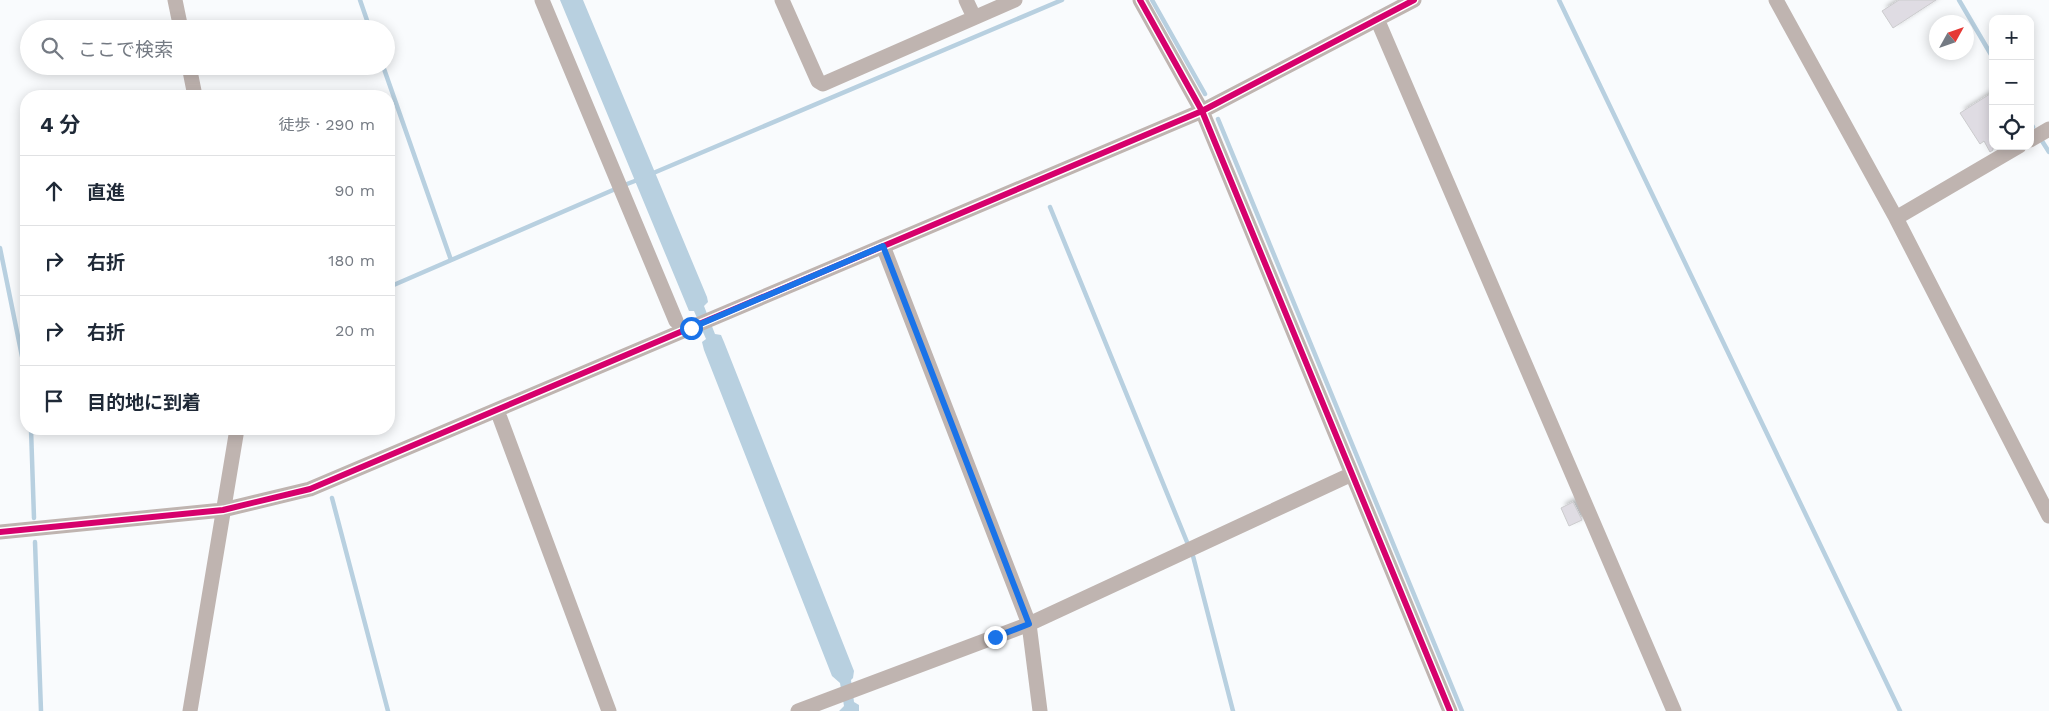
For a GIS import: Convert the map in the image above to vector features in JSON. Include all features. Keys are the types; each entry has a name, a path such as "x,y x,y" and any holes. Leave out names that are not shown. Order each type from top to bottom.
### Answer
{"street":[{"path":"175,0 179,20"},
{"path":"542,0 676,321"},
{"path":"782,0 818,81 823,84 1015,0"},
{"path":"966,0 974,17"},
{"path":"1140,0 1202,111 1450,711"},
{"path":"0,532 223,510 310,489 1202,111 1414,0"},
{"path":"1776,0 1896,218 2049,516"},
{"path":"1377,19 1674,711"},
{"path":"191,75 194,90"},
{"path":"2034,138 2049,129"},
{"path":"1896,218 2012,150"},
{"path":"883,246 1029,624 1040,711"},
{"path":"497,410 609,711"},
{"path":"190,711 236,435"},
{"path":"798,711 1029,624 1352,474"}],"water":[{"path":"560,0 583,0 707,297 708,302 704,306 715,334 721,335 724,342 854,671 851,680 854,702 859,705 859,711 839,711 844,706 840,683 832,676 704,350 702,342 706,339 694,311 689,311"}],"building":[{"path":"1899,0 1936,0 1893,28 1882,11"},
{"path":"1989,95 1989,150 1993,150 1990,152 1984,141 1980,144 1960,113"},
{"path":"1573,502 1582,520 1569,526 1561,508"}],"waterway":[{"path":"360,0 367,20"},
{"path":"651,174 1062,0"},
{"path":"1152,0 1205,94"},
{"path":"1559,0 1900,711"},
{"path":"1959,0 1989,51"},
{"path":"386,75 391,90"},
{"path":"395,100 451,260"},
{"path":"1218,119 1462,711"},
{"path":"2042,141 2049,152"},
{"path":"627,184 640,179"},
{"path":"395,284 613,190"},
{"path":"1050,207 1187,542"},
{"path":"0,248 20,346"},
{"path":"31,435 34,518"},
{"path":"332,498 388,711"},
{"path":"35,542 41,711"},
{"path":"1193,556 1233,711"}],"cycle path":[{"path":"1140,0 1202,111 1450,711"},
{"path":"0,532 223,510 310,489 1202,111 1414,0"}],"route":[{"path":"691,328 883,246 1029,624 995,637"}]}
